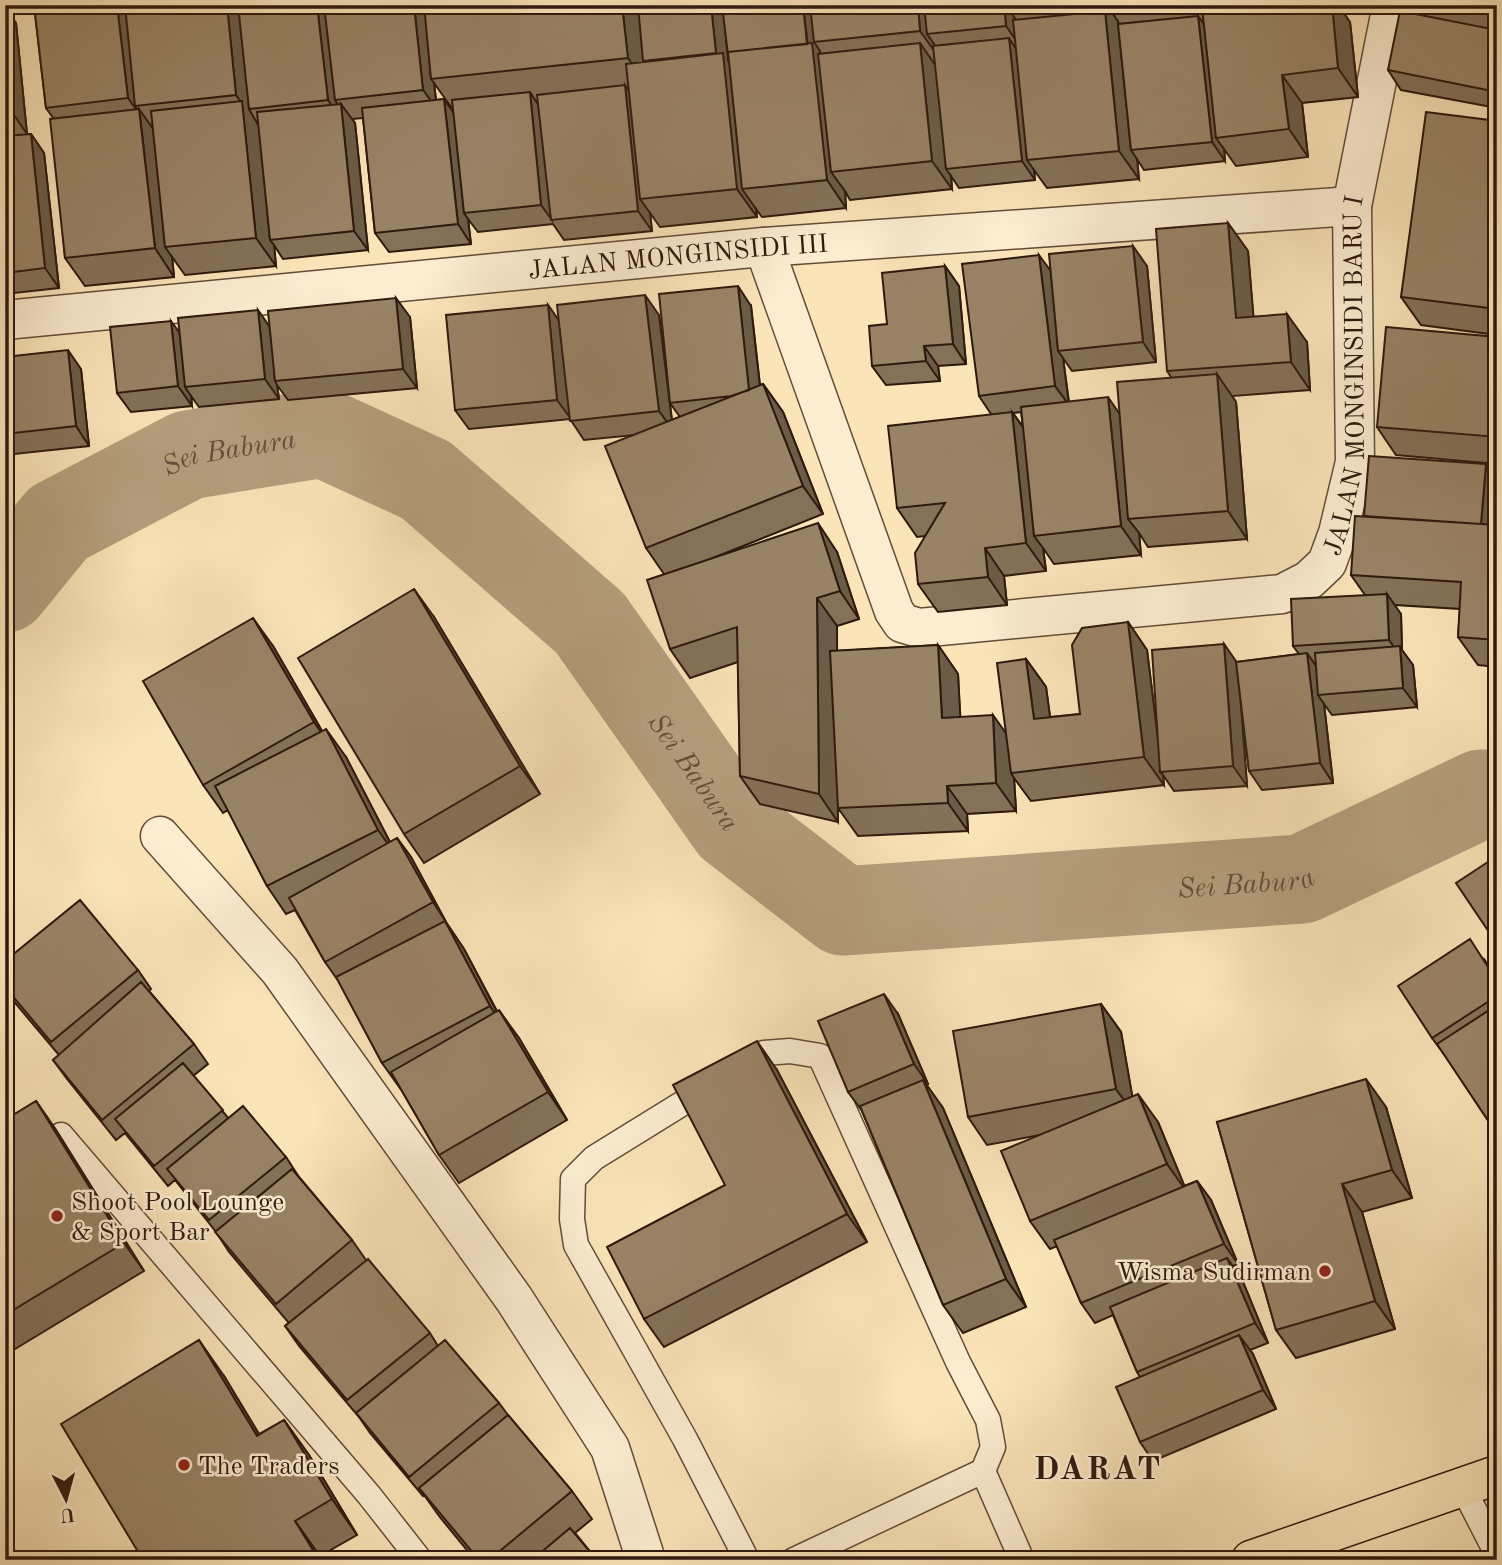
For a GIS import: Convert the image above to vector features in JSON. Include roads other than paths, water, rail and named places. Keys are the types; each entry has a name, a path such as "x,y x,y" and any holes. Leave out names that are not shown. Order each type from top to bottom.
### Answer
{"main road":[{"path":"1251,1560 1479,1480"}],"street":[{"name":"JALAN MONGINSIDI BARU I","path":"764,247 894,611 902,623 919,628 1282,594 1308,580 1327,563 1338,533 1354,462 1352,206 1392,5"},
{"name":"JALAN MONGINSIDI III","path":"5,320 764,247 1352,206"},
{"path":"1354,462 1393,465"},
{"path":"160,836 280,971 514,1299 610,1448 646,1560"}],"lane":[{"path":"747,1560 685,1439 576,1245 573,1179 594,1158 764,1053 790,1051 820,1056 958,1362 988,1420 993,1447 983,1472 794,1560"},
{"path":"61,1135 369,1495 420,1560"},
{"path":"983,1472 1022,1560"},
{"path":"1479,1480 1497,1554"}],"waterway":[{"name":"Sei Babura","path":"5,588 58,523 188,455 323,433 426,480 590,623 733,826 843,911 1302,879 1481,794 1497,794"}],"place":[{"name":"Shoot Pool Lounge & Sport Bar","path":"57,1216"},
{"name":"Wisma Sudirman","path":"1325,1271"},
{"name":"The Traders","path":"184,1465"}],"district":[{"name":"DARAT","path":"1098,1467"}]}
